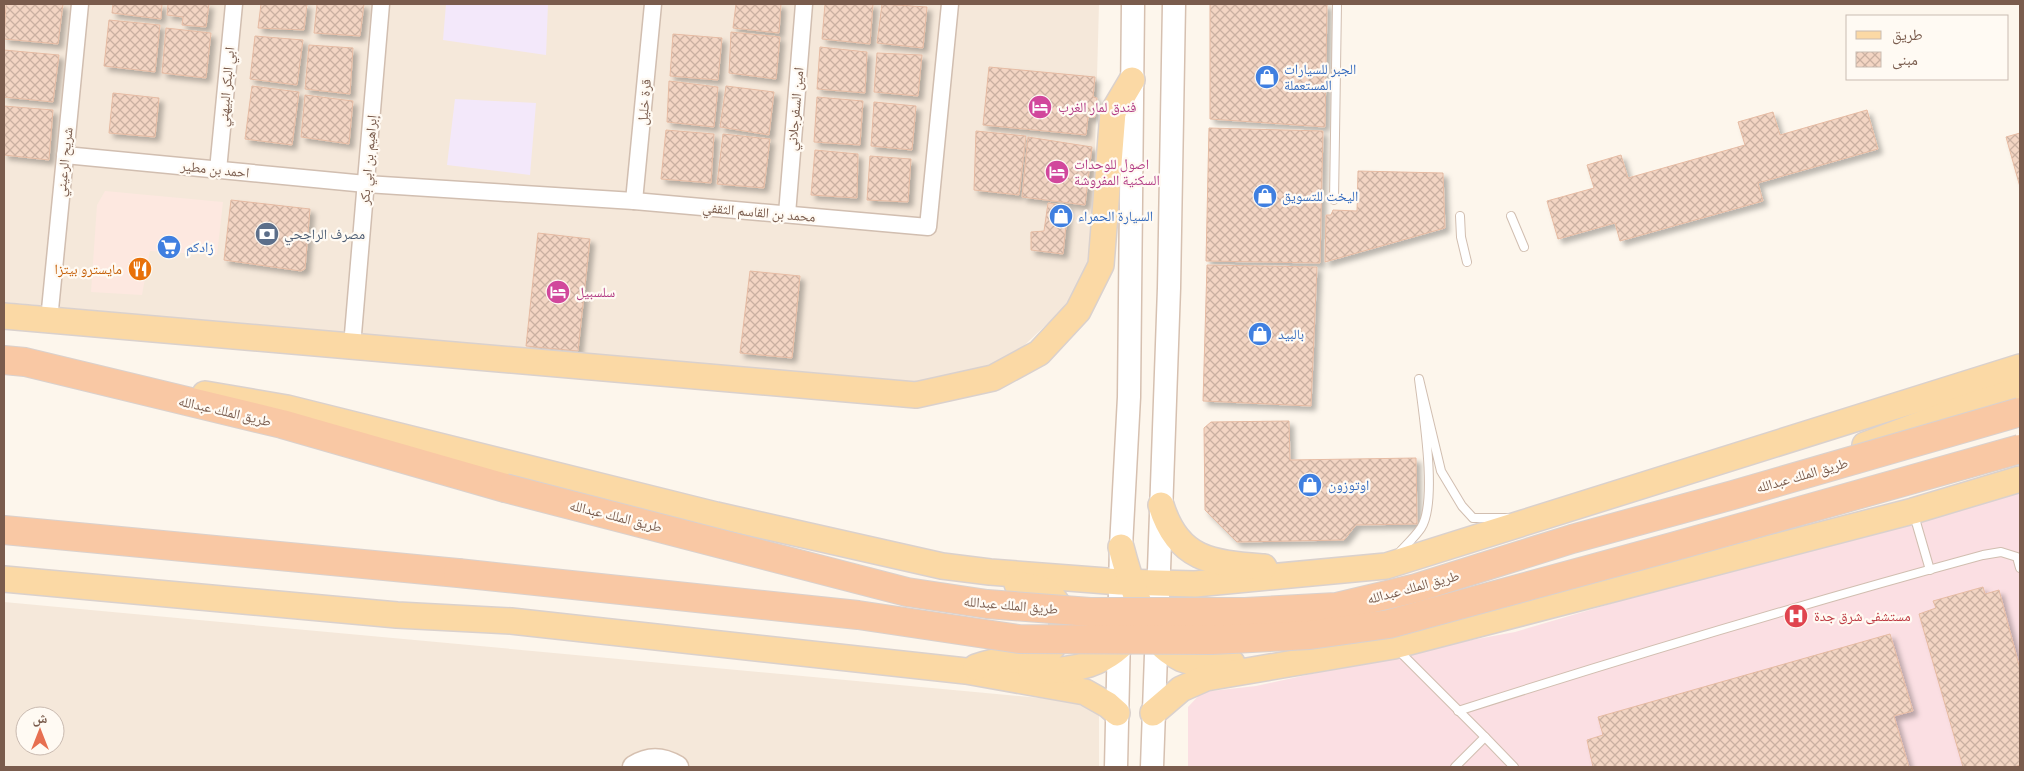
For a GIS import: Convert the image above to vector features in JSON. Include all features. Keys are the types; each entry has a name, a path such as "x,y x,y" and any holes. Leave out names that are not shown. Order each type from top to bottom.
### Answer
{"highway":[{"name":"طريق الملك عبدالله","path":"14,361 282,424 505,488 907,592 987,604 1110,612 1245,612 1336,607 1416,588 1572,539 1733,495 2020,412"},
{"path":"4,530 458,573 858,615 1019,638 1212,640 1310,636 1388,624 1662,550 2020,449"}],"main road":[{"path":"1116,767 1119,648 1126,582 1121,547 1129,396 1133,4"},
{"path":"1152,767 1155,635 1169,278 1174,4"},
{"path":"4,316 916,395 994,378 1039,353 1078,311 1101,264 1113,112 1132,80"},
{"path":"14,361 288,408 716,514 942,566 990,572 1126,582 1195,584 1386,566 2020,367"},
{"path":"1733,495 1964,408 2020,390"},
{"path":"1153,713 1181,690 1206,678 1394,646 1913,510 2020,479"},
{"path":"1161,506 1176,537 1185,546 1203,558 1221,564 1329,572"},
{"path":"966,671 999,661 1025,660 1042,656 1055,644 1062,628 1062,620 1057,604 1046,592 1039,588 1004,579 990,572"},
{"path":"1306,661 1243,649 1232,640 1226,619 1227,612 1235,598 1247,590 1300,586 1329,572"},
{"path":"4,578 397,615 511,621 966,671 1085,692 1108,704 1117,713"},
{"path":"1126,582 1160,643 1170,652 1184,660 1195,662 1306,661"},
{"path":"966,671 1070,670 1096,662 1119,648 1134,631 1157,582"},
{"path":"634,767 652,760 669,762 677,767"}],"street":[{"name":"شريح الرعيني","path":"49,320 80,4"},
{"name":"ابي البكر البيهني","path":"218,170 234,4"},
{"name":"إبراهيم بن ابي بكر","path":"352,346 381,4"},
{"name":"قرة خليل","path":"634,200 653,4"},
{"name":"امين السفرجلاني","path":"787,214 804,4"},
{"name":"محمد بن القاسم الثقفي","path":"366,184 634,200 928,227 950,4"},
{"name":"احمد بن مطير","path":"65,155 366,184"}],"lane":[{"path":"1334,200 1337,4"},
{"path":"1460,216 1461,237 1467,262"},
{"path":"1511,216 1524,247"},
{"path":"1386,566 1421,528 1428,514 1429,474 1419,379 1441,471 1462,506 1473,518 1537,518"},
{"path":"1913,510 1930,570"},
{"path":"1458,711 1648,650 1930,570 2001,552 2017,557 2020,568"},
{"path":"1394,646 1514,767"},
{"path":"1455,767 1485,737"}],"shaded area":[{"path":"4,4 1099,4 1092,261 1068,304 1011,358 978,373 910,385 4,302"},
{"path":"446,4 548,4 546,55 443,40"},
{"path":"455,99 536,103 530,175 447,165"},
{"path":"105,191 223,202 217,255 150,251 142,295 91,292 97,205"},
{"name":"مستشفى شرق جدة","path":"2020,490 2020,767 1188,767 1188,707 1202,692 1256,686 1439,646 1515,632 1627,599 1821,548"},
{"path":"4,602 1073,701 1099,709 1099,767 4,767"}],"building":[{"path":"6,4 63,4 58,44 4,39"},
{"path":"113,4 162,4 161,19 112,13"},
{"path":"168,4 209,4 206,27 182,25 183,17 167,15"},
{"path":"261,4 307,4 304,30 258,28"},
{"path":"317,4 364,4 360,36 314,33"},
{"path":"736,4 781,4 779,33 733,28"},
{"path":"825,4 873,4 870,44 822,39"},
{"path":"882,4 927,7 923,48 877,43"},
{"name":"الجبر للسيارات المستعملة","path":"1210,4 1327,4 1325,127 1210,119"},
{"path":"109,20 160,25 155,72 104,66"},
{"path":"166,28 211,33 206,78 162,73"},
{"path":"731,32 780,37 776,79 729,73"},
{"path":"673,34 722,38 718,80 670,76"},
{"path":"255,36 303,40 297,85 250,79"},
{"path":"309,45 353,48 350,94 305,89"},
{"path":"820,47 867,52 865,93 817,89"},
{"path":"4,50 59,55 53,102 4,97"},
{"path":"877,53 922,55 918,96 874,92"},
{"name":"فندق لمار الغرب","path":"989,67 1095,77 1093,97 1097,98 1095,117 1088,117 1086,135 983,125"},
{"path":"669,81 718,87 714,127 667,122"},
{"path":"252,86 299,92 292,145 245,139"},
{"path":"726,86 774,92 769,135 720,127"},
{"path":"113,93 159,98 155,137 109,133"},
{"path":"305,95 353,101 349,144 301,137"},
{"path":"817,97 863,101 860,145 814,142"},
{"path":"874,102 916,106 912,150 871,146"},
{"path":"4,106 53,110 49,160 4,155"},
{"path":"1867,110 1878,149 1758,183 1763,201 1620,241 1615,223 1558,239 1547,201 1594,188 1587,165 1621,155 1628,178 1745,145 1738,122 1773,112 1780,135"},
{"name":"اليخت للتسويق","path":"1209,128 1323,131 1320,263 1206,261"},
{"path":"666,130 714,134 711,183 661,179"},
{"path":"976,131 1026,136 1019,195 974,190"},
{"path":"2020,133 2020,187 2006,137"},
{"path":"723,134 770,139 764,188 717,184"},
{"name":"اصول للوحدات السكنية المفروشة","path":"1028,137 1092,147 1085,205 1022,197"},
{"path":"815,150 858,154 857,198 811,195"},
{"path":"870,156 911,159 908,202 867,200"},
{"path":"1358,171 1443,173 1445,228 1325,262 1326,215 1331,215 1333,210 1357,211"},
{"name":"مصرف الراجحي","path":"231,200 310,209 305,269 301,271 224,260"},
{"path":"1048,203 1068,206 1063,254 1031,250 1031,232 1044,231"},
{"name":"سلسبيل","path":"538,233 590,239 578,351 526,346"},
{"name":"بالبيد","path":"1207,265 1317,267 1311,406 1203,401"},
{"path":"750,271 800,276 792,358 740,353"},
{"name":"اوتوزون","path":"1289,421 1290,460 1416,458 1417,524 1356,525 1344,540 1237,542 1205,510 1204,428 1211,422"},
{"path":"1983,587 1985,594 1999,590 2020,669 2020,765 2014,767 1963,767 1919,614 1936,608 1933,601"},
{"path":"1890,634 1913,711 1894,716 1909,767 1593,767 1587,740 1603,735 1598,717"}],"place":[{"name":"الجبر للسيارات المستعملة","path":"1267,77"},
{"name":"فندق لمار الغرب","path":"1040,107"},
{"name":"اصول للوحدات السكنية المفروشة","path":"1057,172"},
{"name":"اليخت للتسويق","path":"1265,196"},
{"name":"السيارة الحمراء","path":"1061,216"},
{"name":"مصرف الراجحي","path":"267,234"},
{"name":"زادكم","path":"169,247"},
{"name":"مايسترو بيتزا","path":"140,269"},
{"name":"سلسبيل","path":"558,292"},
{"name":"بالبيد","path":"1260,334"},
{"name":"اوتوزون","path":"1310,485"},
{"name":"مستشفى شرق جدة","path":"1796,616"}]}
